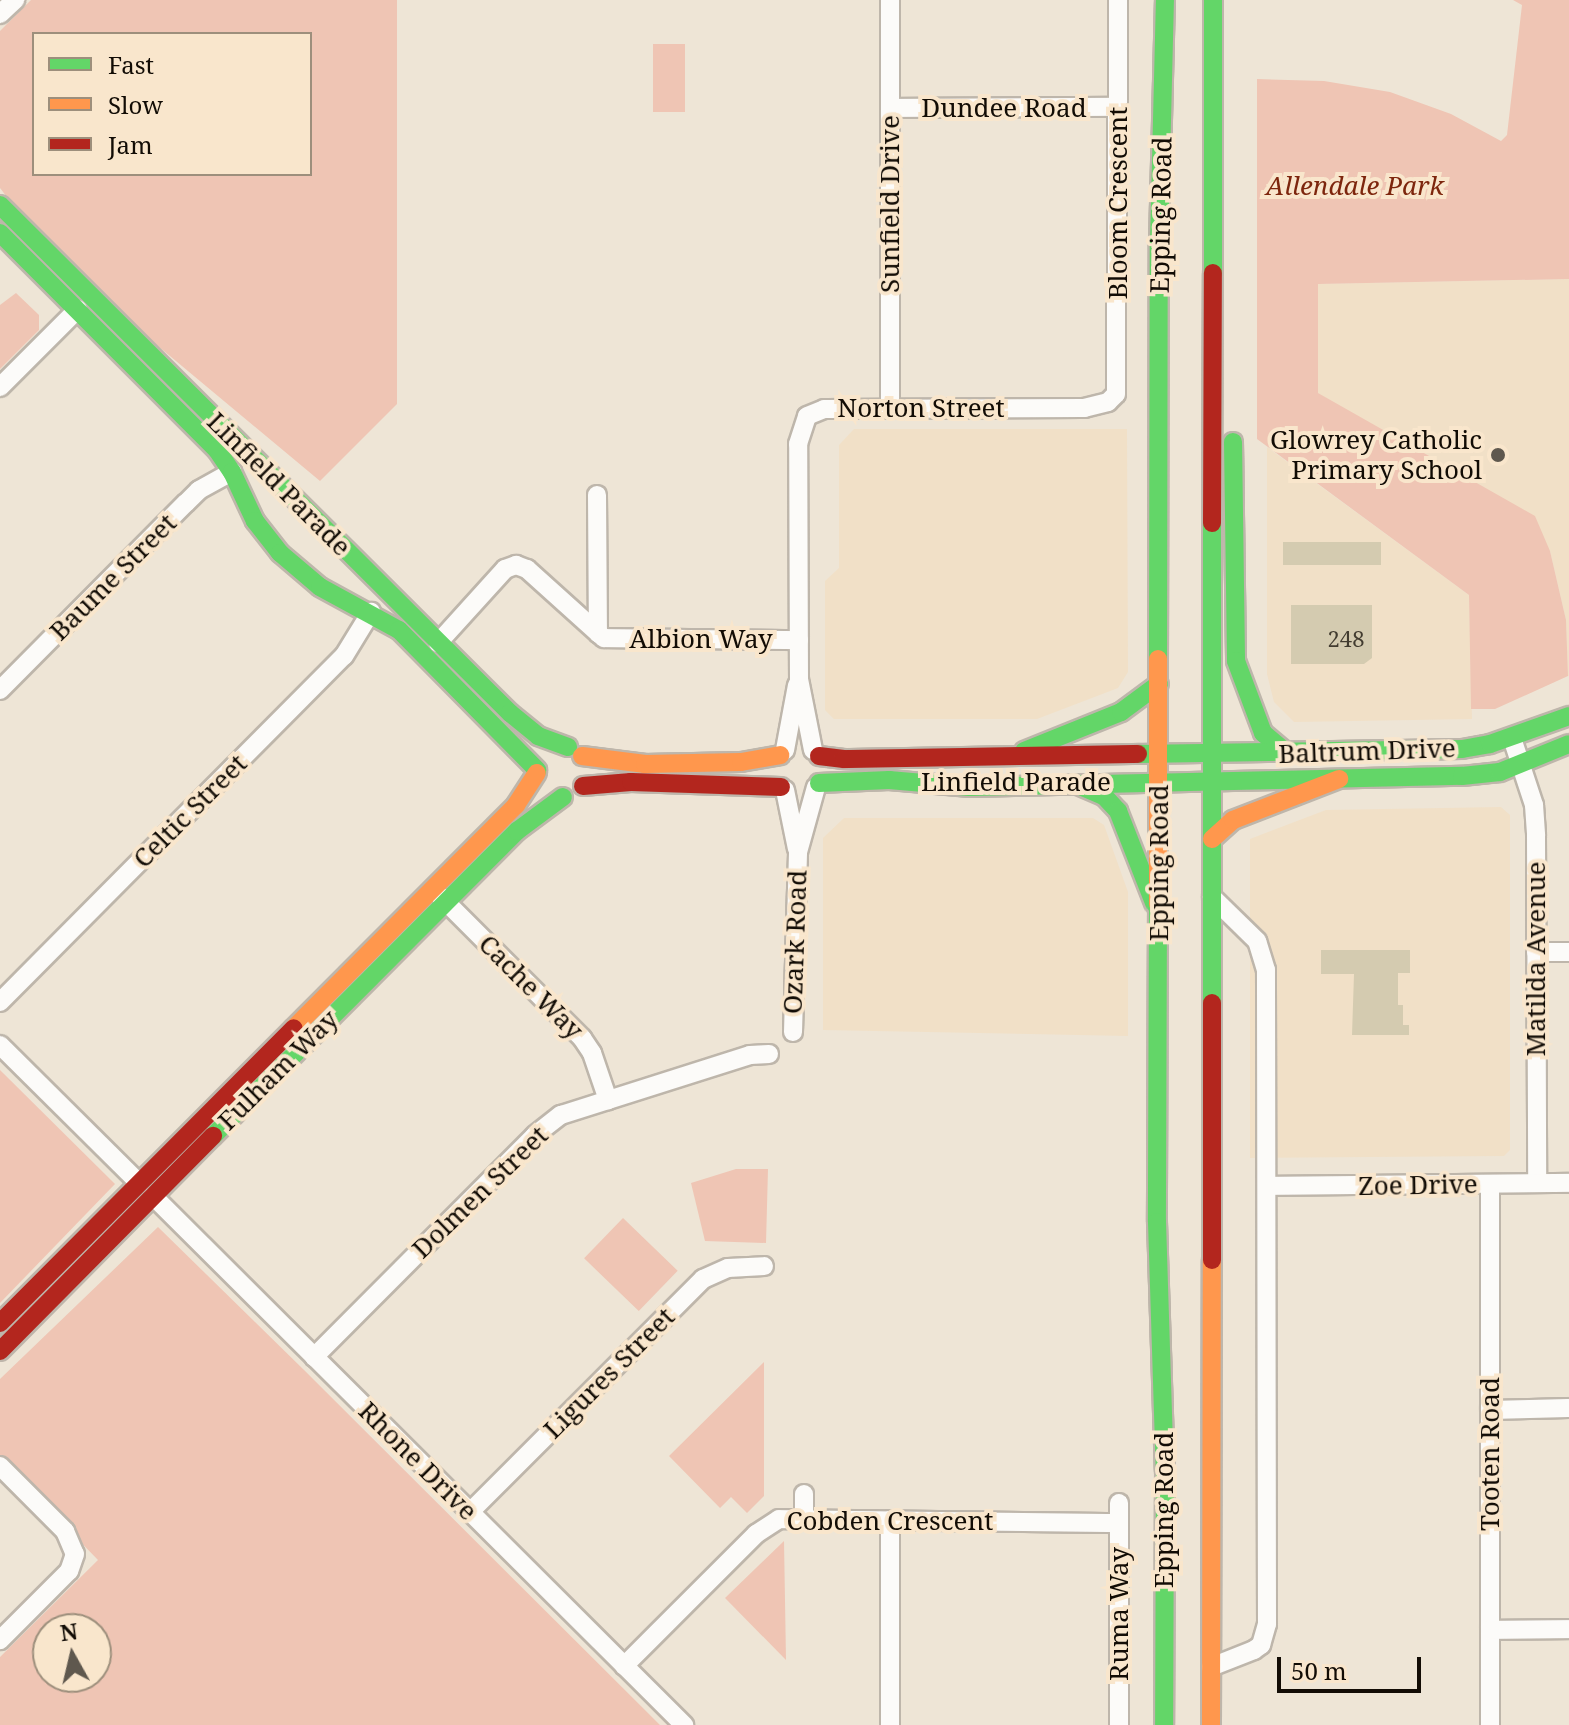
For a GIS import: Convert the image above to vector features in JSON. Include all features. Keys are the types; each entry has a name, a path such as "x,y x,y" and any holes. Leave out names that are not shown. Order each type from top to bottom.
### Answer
{"street":[{"path":"0,14 15,0"},
{"name":"Sunfield Drive","path":"890,0 890,408"},
{"name":"Bloom Crescent","path":"1108,402 1116,394 1118,376 1118,0"},
{"name":"Epping Road","path":"1164,1725 1165,1471 1157,1222 1159,243 1165,0"},
{"name":"Epping Road","path":"1211,1725 1213,0"},
{"name":"Dundee Road","path":"890,108 1118,107"},
{"name":"Linfield Parade","path":"0,205 526,728 575,752 645,764 741,762 782,752"},
{"path":"0,261 28,232"},
{"name":"Linfield Parade","path":"0,233 213,446 232,472 255,521 280,553 320,587 371,612 403,634 537,772"},
{"path":"1213,235 1232,316"},
{"path":"0,387 78,309"},
{"name":"Norton Street","path":"816,753 799,679 800,431 807,416 817,410 1084,408 1108,402"},
{"path":"1233,417 1236,661 1263,733 1287,753"},
{"name":"Baume Street","path":"0,690 199,490 232,472"},
{"name":"Albion Way","path":"597,495 598,633 604,638 799,640"},
{"path":"438,643 505,569 516,565 527,569 598,633"},
{"name":"Celtic Street","path":"0,1002 344,656 371,612"},
{"name":"Norton Street","path":"782,752 799,679"},
{"path":"1010,757 1121,712 1159,684"},
{"name":"Baltrum Drive","path":"1159,753 1462,749 1512,738 1569,716"},
{"name":"Matilda Avenue","path":"1512,738 1535,817 1537,1183"},
{"name":"Baltrum Drive","path":"1213,782 1462,776 1500,772 1569,744"},
{"path":"799,746 816,753 823,770 798,852 783,789 774,768 782,752 799,746"},
{"path":"583,786 588,771 575,752 551,749 539,761 537,772 542,788 563,797 583,786 631,782 783,789 801,794 817,785"},
{"name":"Linfield Parade","path":"816,753 844,759 1159,753"},
{"name":"Fulham Way","path":"0,1351 146,1190 516,805 537,772"},
{"path":"1212,839 1233,820 1339,779"},
{"name":"Linfield Parade","path":"817,785 889,780 970,787 1213,782"},
{"path":"1075,784 1104,796 1118,811 1159,917"},
{"name":"Fulham Way","path":"0,1323 146,1190 517,831 563,797"},
{"name":"Ozark Road","path":"793,1032 798,852"},
{"name":"Cache Way","path":"432,889 582,1038 592,1053 608,1100"},
{"name":"Epping Road","path":"1211,1667 1261,1645 1267,1624 1265,961 1251,933 1212,897"},
{"path":"1536,952 1569,952"},
{"name":"Rhone Drive","path":"0,1045 684,1725"},
{"name":"Dolmen Street","path":"314,1357 535,1135 561,1115 750,1055 769,1054"},
{"name":"Zoe Drive","path":"1267,1186 1569,1183"},
{"name":"Tooten Road","path":"1490,1184 1490,1725"},
{"name":"Ligures Street","path":"470,1512 703,1279 728,1268 764,1266"},
{"path":"1490,1410 1569,1408"},
{"path":"0,1466 65,1531 75,1554 69,1571 0,1640"},
{"path":"804,1494 804,1518"},
{"name":"Ruma Way","path":"1119,1503 1119,1725"},
{"name":"Cobden Crescent","path":"624,1666 767,1524 779,1519 1119,1523"},
{"path":"890,1520 890,1725"},
{"path":"1490,1630 1569,1629"}],"shaded area":[{"name":"Glowrey Catholic Primary School","path":"1569,279 1568,676 1566,620 1550,551 1318,393 1318,284"},
{"path":"854,429 1127,429 1128,672 1118,688 1037,719 834,719 825,710 825,581 839,568 839,445"},
{"path":"1267,447 1469,595 1472,719 1294,722 1274,702 1267,674"},
{"path":"1501,807 1510,815 1510,1150 1504,1156 1250,1158 1250,839 1326,810"},
{"path":"844,818 1093,818 1104,825 1128,892 1128,1036 823,1030 823,838"}],"green space":[{"path":"31,0 397,0 397,404 320,481 56,261 0,188 0,31"},
{"name":"Allendale Park","path":"1513,0 1569,0 1569,279 1318,284 1318,393 1535,516 1550,551 1566,620 1568,676 1495,709 1471,709 1469,595 1257,439 1257,79 1324,81 1390,92 1451,114 1501,141 1507,135 1522,5"},
{"path":"653,44 685,44 685,112 653,112"},
{"path":"16,293 39,315 39,330 0,369 0,305"},
{"path":"0,1070 115,1184 0,1303"},
{"path":"736,1169 768,1169 766,1243 705,1241 691,1183"},
{"path":"623,1218 678,1271 639,1311 584,1258"},
{"path":"158,1227 660,1725 0,1725 0,1657 32,1625 32,1693 112,1693 112,1613 44,1613 98,1560 0,1459 0,1379"},
{"path":"764,1362 764,1496 747,1513 731,1497 720,1508 669,1456"},
{"path":"784,1541 786,1660 725,1598"}],"building":[{"path":"1283,542 1381,542 1381,565 1283,565"},
{"path":"1291,605 1372,605 1372,658 1364,664 1291,664"},
{"path":"1321,950 1410,950 1410,973 1398,973 1398,1005 1403,1005 1403,1025 1409,1025 1409,1035 1352,1035 1354,974 1321,974"}],"traffic: fast":[{"path":"1158,659 1159,243 1165,0"},
{"path":"1213,0 1213,273"},
{"path":"0,205 510,713 538,736 568,747"},
{"path":"0,233 217,450 232,472 255,521 280,553 320,587 399,630 537,770"},
{"path":"1233,442 1236,661 1263,733 1287,753"},
{"path":"1212,523 1212,1003"},
{"path":"1024,751 1121,712 1159,684"},
{"path":"1138,754 1462,749 1490,744 1569,716"},
{"path":"819,783 889,780 970,787 1462,776 1500,772 1569,744"},
{"path":"1080,786 1104,796 1118,811 1154,903"},
{"path":"213,1136 517,831 563,797"},
{"path":"1158,904 1157,1222 1165,1471 1164,1725"}],"traffic: slow":[{"path":"1158,659 1158,904"},
{"path":"582,756 645,764 741,762 780,755"},
{"path":"294,1028 516,805 537,773"},
{"path":"1212,839 1233,820 1339,779"},
{"path":"1211,1725 1212,1260"}],"traffic: jam":[{"path":"1212,523 1213,273"},
{"path":"819,756 844,759 1138,754"},
{"path":"583,786 631,782 781,787"},
{"path":"1212,1003 1212,1260"},
{"path":"0,1323 294,1028"},
{"path":"0,1351 213,1136"}],"place":[{"name":"Glowrey Catholic Primary School","path":"1498,455"}]}
